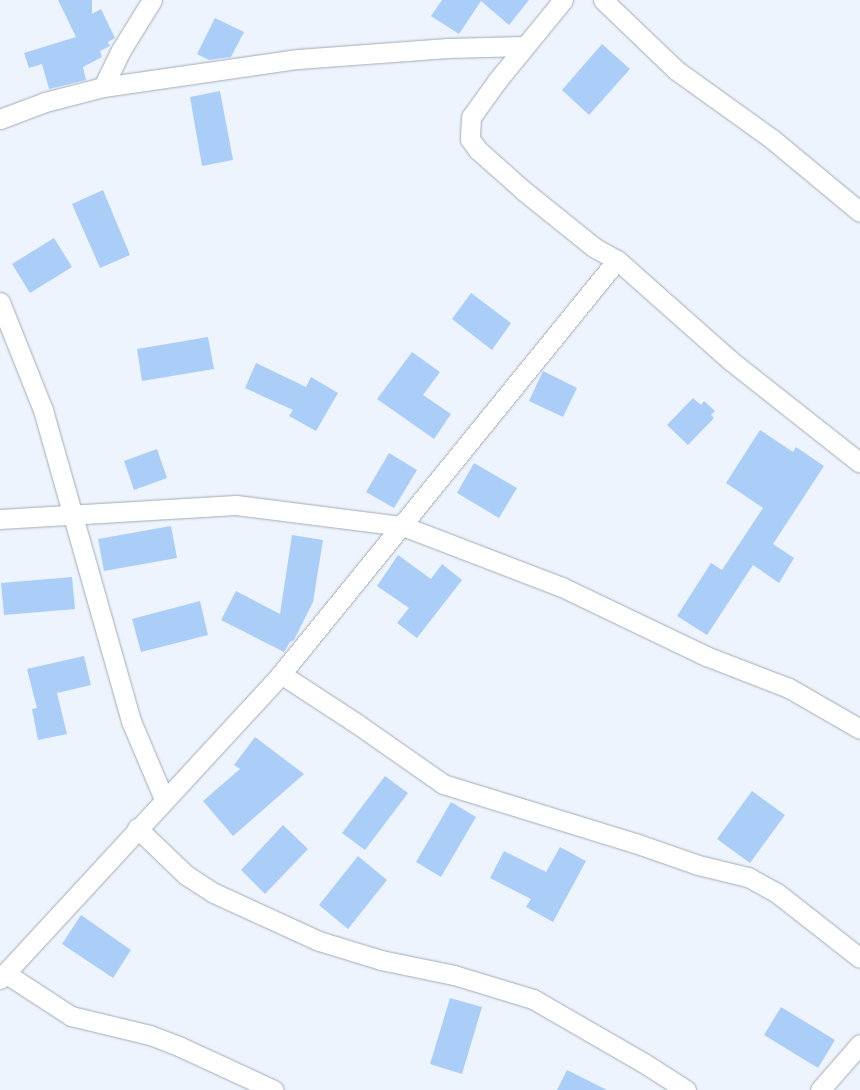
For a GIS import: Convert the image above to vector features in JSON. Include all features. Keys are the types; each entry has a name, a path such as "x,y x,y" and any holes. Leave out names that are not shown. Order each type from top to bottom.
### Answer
{"street":[{"path":"104,88 121,50 152,0"},
{"path":"564,0 525,46 471,117 470,138 478,150 524,191 595,248 617,260 731,361 860,463"},
{"path":"603,0 676,70 772,139 860,212"},
{"path":"0,119 45,102 104,88 298,59 448,48 525,46"},
{"path":"274,1090 181,1047 150,1035 71,1016 3,976 137,828 281,674 617,260"},
{"path":"0,302 43,410 131,721 164,799"},
{"path":"0,519 236,505 402,526 562,587 706,656 789,688 860,730"},
{"path":"281,674 356,722 443,784 635,843 698,865 748,878 777,893 860,958"},
{"path":"137,828 186,875 214,893 319,941 380,960 454,975 533,999 644,1063 686,1090"},
{"path":"820,1090 860,1044"}],"building":[{"path":"58,0 92,0 92,14 101,9 115,38 108,42 110,46 100,51 102,57 83,67 86,80 49,89 42,64 29,68 24,53 76,37"},
{"path":"442,0 529,0 509,25 481,1 459,34 431,16"},
{"path":"215,18 244,32 231,57 209,60 197,54"},
{"path":"602,44 630,69 589,115 562,90"},
{"path":"220,91 233,160 202,166 190,97"},
{"path":"103,190 130,255 100,268 72,204"},
{"path":"54,238 72,267 30,293 12,264"},
{"path":"471,293 511,323 492,350 452,319"},
{"path":"208,337 214,369 142,381 137,349"},
{"path":"412,352 440,372 423,395 451,414 434,439 377,399"},
{"path":"256,363 306,387 311,377 338,393 316,431 289,416 293,410 245,388"},
{"path":"543,371 577,388 563,417 529,401"},
{"path":"693,398 701,405 704,401 715,411 711,415 714,418 688,445 667,425"},
{"path":"760,430 793,452 796,447 824,466 773,544 794,558 779,583 753,565 707,635 677,616 711,563 722,570 763,508 726,483"},
{"path":"157,449 167,478 134,490 124,461"},
{"path":"389,453 417,470 394,508 366,492"},
{"path":"474,463 517,488 499,518 457,493"},
{"path":"171,526 177,558 104,571 98,539"},
{"path":"292,535 323,540 313,602 294,640 290,642 284,652 221,620 236,591 280,614"},
{"path":"398,555 431,579 442,564 462,580 417,638 397,623 409,608 377,586"},
{"path":"72,577 75,609 4,615 1,583"},
{"path":"200,601 208,635 141,652 132,619"},
{"path":"84,656 91,685 57,693 67,734 38,740 32,709 37,708 27,669"},
{"path":"255,737 304,774 233,836 203,801 240,769 234,765"},
{"path":"385,776 408,793 365,850 342,833"},
{"path":"752,791 785,815 750,863 717,839"},
{"path":"451,802 476,817 441,877 416,862"},
{"path":"283,825 308,849 265,894 241,870"},
{"path":"560,847 586,861 553,922 526,907 531,899 490,878 504,851 546,872"},
{"path":"358,856 387,880 348,929 319,905"},
{"path":"81,915 131,950 113,978 62,944"},
{"path":"450,998 482,1007 462,1074 430,1064"},
{"path":"781,1007 835,1040 818,1068 764,1035"},
{"path":"567,1070 607,1090 557,1090"}]}
